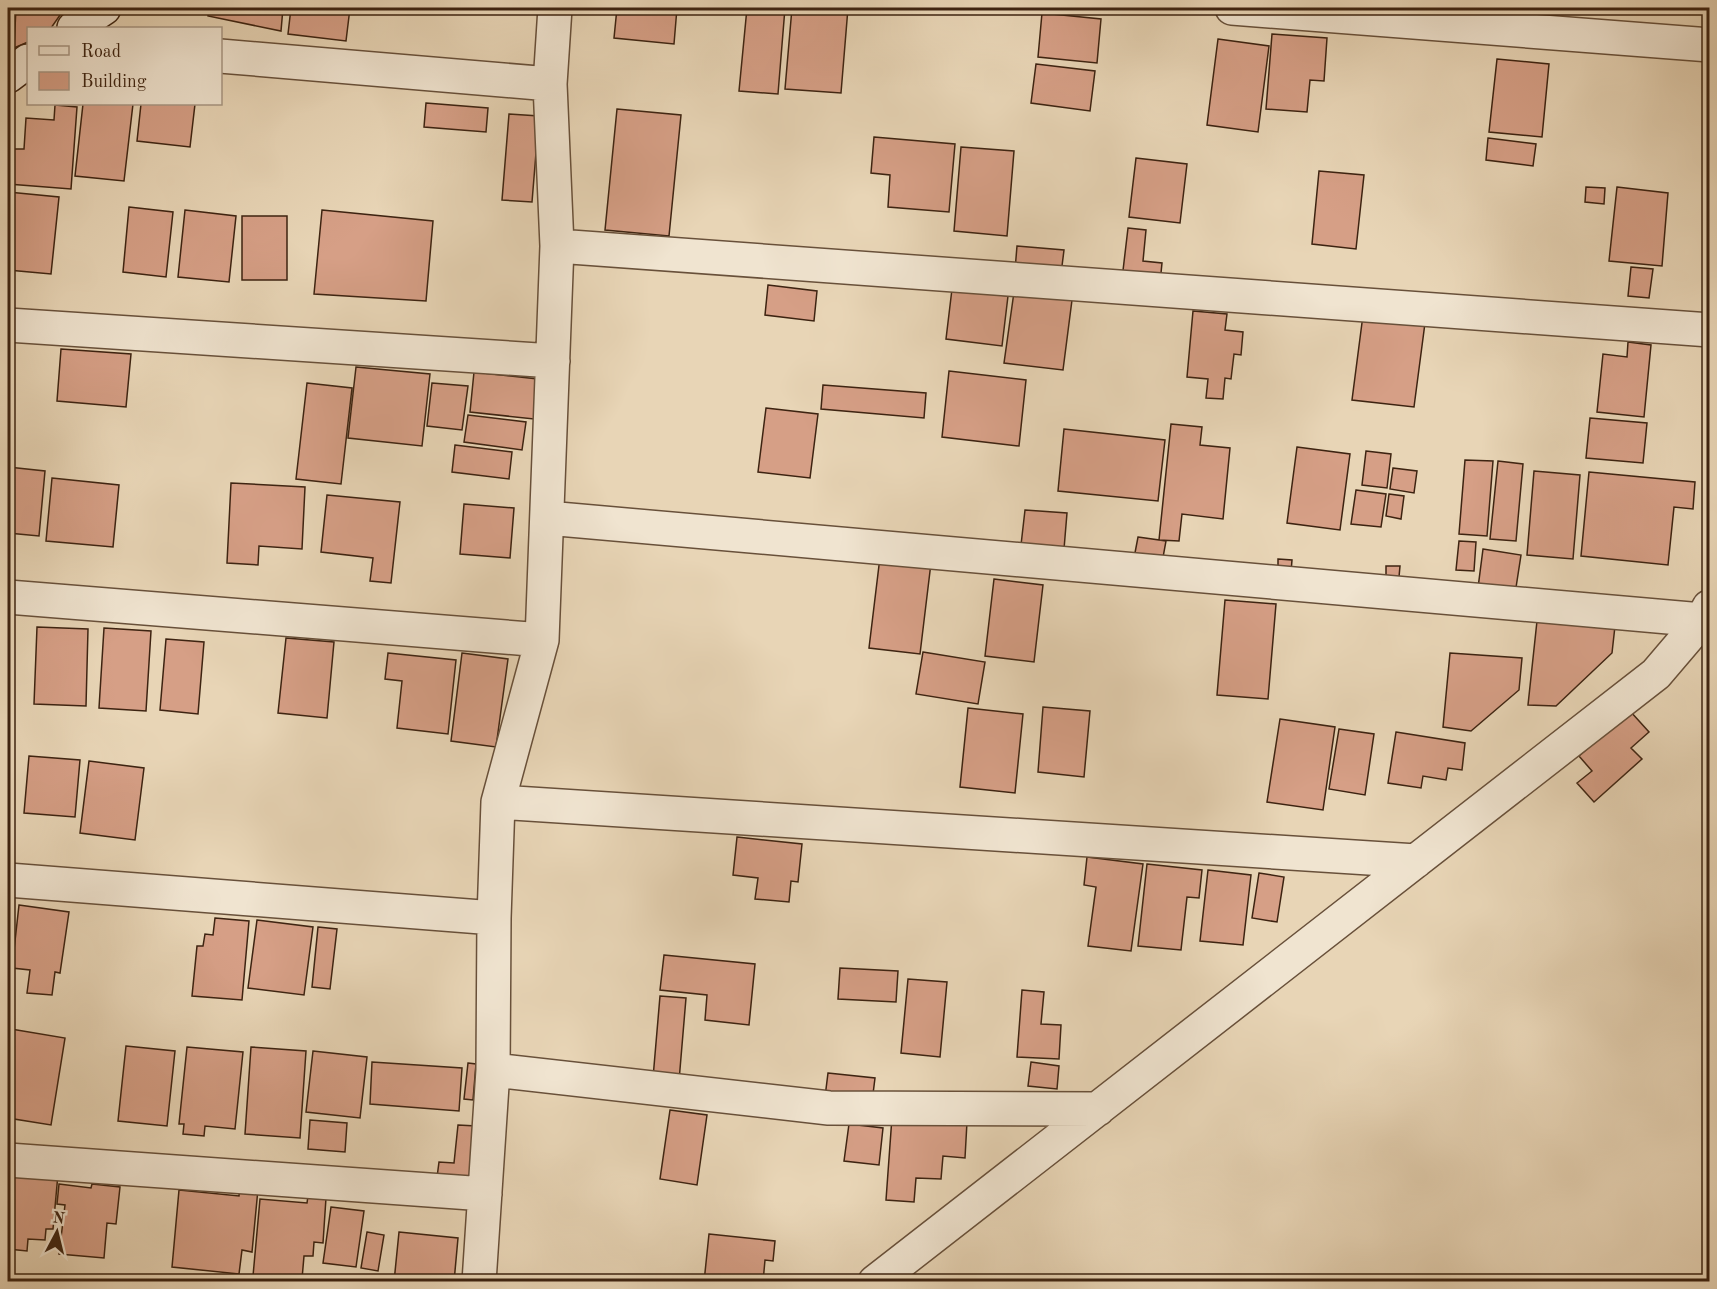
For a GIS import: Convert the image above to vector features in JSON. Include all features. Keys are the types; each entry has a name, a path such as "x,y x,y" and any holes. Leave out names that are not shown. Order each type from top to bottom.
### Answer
{"street":[{"path":"76,27 104,8"},
{"path":"479,1281 493,1070 494,918 498,802 542,640 557,246 550,84 555,8"},
{"path":"1232,8 1710,45"},
{"path":"222,56 550,84"},
{"path":"8,76 27,62"},
{"path":"557,246 1710,330"},
{"path":"8,325 553,361"},
{"path":"547,518 1706,613"},
{"path":"8,597 542,640"},
{"path":"875,1281 1656,674 1706,613"},
{"path":"498,802 1416,861"},
{"path":"8,879 494,918"},
{"path":"493,1070 829,1108 1098,1108"},
{"path":"8,1160 485,1194"}],"building":[{"path":"16,8 65,8 52,27 27,27 27,42 14,48"},
{"path":"209,8 283,8 281,31 208,16"},
{"path":"291,8 350,8 346,41 288,34"},
{"path":"617,8 677,8 674,44 614,38"},
{"path":"747,8 785,8 778,94 739,91"},
{"path":"792,8 848,8 841,93 785,89"},
{"path":"1042,13 1101,19 1097,63 1038,57"},
{"path":"1272,34 1327,38 1324,81 1310,80 1307,112 1266,109"},
{"path":"1218,39 1269,46 1258,132 1207,125"},
{"path":"1497,59 1549,64 1542,137 1489,132"},
{"path":"1036,64 1095,71 1090,111 1031,103"},
{"path":"426,103 488,108 486,132 424,127"},
{"path":"55,105 77,107 71,189 8,184 10,149 24,149 26,118 54,120"},
{"path":"83,105 133,105 124,181 75,176"},
{"path":"141,105 195,105 190,147 137,141"},
{"path":"617,109 681,115 669,236 605,230"},
{"path":"509,114 539,116 532,202 502,200"},
{"path":"874,137 955,144 949,212 888,207 890,175 871,173"},
{"path":"1488,138 1536,144 1533,166 1486,160"},
{"path":"961,147 1014,151 1007,236 954,231"},
{"path":"1136,158 1187,164 1180,223 1129,217"},
{"path":"1319,171 1364,175 1356,249 1312,244"},
{"path":"1586,187 1605,188 1604,204 1585,202"},
{"path":"1617,187 1668,193 1662,266 1609,261"},
{"path":"8,192 59,197 51,274 8,270"},
{"path":"129,207 173,212 166,277 123,272"},
{"path":"185,210 236,216 229,282 178,277"},
{"path":"322,210 433,221 426,301 314,294"},
{"path":"242,216 287,216 287,280 242,280"},
{"path":"1128,228 1146,230 1143,261 1162,263 1160,283 1122,279"},
{"path":"1017,246 1064,250 1061,274 1015,270"},
{"path":"1631,267 1653,269 1649,298 1628,296"},
{"path":"768,285 817,291 814,321 765,315"},
{"path":"952,289 1008,296 1002,346 946,339"},
{"path":"1014,292 1072,300 1063,370 1004,363"},
{"path":"1193,311 1227,314 1225,330 1243,332 1241,355 1234,354 1231,379 1225,378 1223,399 1206,398 1208,379 1187,377"},
{"path":"1363,315 1425,323 1414,407 1352,400"},
{"path":"1628,342 1651,345 1644,417 1597,412 1603,354 1627,357"},
{"path":"61,349 131,354 126,407 57,401"},
{"path":"356,367 430,374 422,446 348,438"},
{"path":"949,371 1026,380 1019,446 942,437"},
{"path":"474,372 538,379 534,419 470,412"},
{"path":"307,383 352,388 341,484 296,479"},
{"path":"432,383 468,386 462,430 427,426"},
{"path":"823,385 926,393 924,418 821,409"},
{"path":"766,408 818,414 810,478 758,472"},
{"path":"468,415 526,422 522,450 464,442"},
{"path":"1590,418 1647,423 1643,463 1586,458"},
{"path":"1171,424 1202,427 1200,445 1230,448 1223,519 1182,514 1179,541 1159,540"},
{"path":"1064,429 1165,440 1158,501 1058,491"},
{"path":"455,445 512,452 509,479 452,472"},
{"path":"1297,447 1350,454 1340,530 1287,523"},
{"path":"1366,451 1391,454 1387,488 1362,485"},
{"path":"1465,460 1493,461 1487,536 1459,534"},
{"path":"1498,461 1523,464 1516,541 1490,539"},
{"path":"8,467 45,471 39,536 8,533"},
{"path":"1393,468 1417,471 1414,493 1390,489"},
{"path":"1534,471 1580,475 1573,559 1527,555"},
{"path":"1589,472 1695,482 1693,509 1674,507 1668,565 1581,556"},
{"path":"52,478 119,485 113,547 46,541"},
{"path":"231,483 305,487 302,549 259,546 258,565 227,563"},
{"path":"1356,490 1386,494 1381,527 1351,524"},
{"path":"1389,494 1404,496 1401,519 1386,516"},
{"path":"327,495 400,502 391,583 370,581 373,558 321,552"},
{"path":"464,504 514,508 510,558 460,554"},
{"path":"1025,510 1067,513 1064,549 1021,545"},
{"path":"1138,537 1166,541 1162,563 1134,558"},
{"path":"1459,541 1476,542 1474,571 1456,570"},
{"path":"1483,549 1521,555 1515,594 1478,588"},
{"path":"880,557 931,563 920,654 869,648"},
{"path":"1278,559 1292,560 1291,572 1278,571"},
{"path":"1386,566 1400,566 1399,577 1386,577"},
{"path":"994,579 1043,585 1034,662 985,656"},
{"path":"1225,600 1276,604 1268,699 1217,695"},
{"path":"1537,621 1615,626 1612,653 1556,706 1528,705"},
{"path":"37,627 88,629 86,706 34,704"},
{"path":"104,628 151,631 146,711 99,708"},
{"path":"286,638 334,642 327,718 278,713"},
{"path":"166,639 204,642 198,714 160,710"},
{"path":"923,652 985,662 978,704 916,694"},
{"path":"388,653 456,660 448,734 397,728 402,681 385,679"},
{"path":"462,653 508,659 496,747 451,741"},
{"path":"1450,653 1522,658 1519,690 1471,731 1443,727"},
{"path":"1043,707 1090,711 1084,777 1038,772"},
{"path":"968,708 1023,714 1015,793 960,787"},
{"path":"1630,711 1649,732 1631,748 1642,759 1594,802 1577,783 1592,771 1579,756"},
{"path":"1280,719 1335,727 1323,810 1267,802"},
{"path":"1339,729 1374,734 1365,795 1329,789"},
{"path":"1396,732 1465,743 1462,770 1448,768 1446,780 1423,776 1421,788 1388,783"},
{"path":"29,756 80,760 75,817 24,813"},
{"path":"89,761 144,768 135,840 80,833"},
{"path":"737,837 802,844 798,882 791,881 789,902 755,899 758,878 733,875"},
{"path":"1087,857 1143,864 1131,951 1088,946 1096,887 1084,885"},
{"path":"1147,864 1202,870 1199,898 1187,897 1181,950 1138,946"},
{"path":"1208,870 1251,875 1243,945 1200,941"},
{"path":"1259,873 1284,877 1277,922 1252,918"},
{"path":"8,903 14,903 8,961"},
{"path":"19,905 69,912 60,973 55,972 52,995 27,993 30,970 12,968"},
{"path":"215,918 249,921 242,1000 192,996 197,946 203,946 205,934 213,935"},
{"path":"257,920 313,927 304,995 248,988"},
{"path":"318,927 337,929 330,989 312,987"},
{"path":"664,955 755,964 749,1025 705,1020 707,995 660,990"},
{"path":"840,968 898,971 896,1002 838,999"},
{"path":"908,979 947,982 940,1057 901,1053"},
{"path":"1022,990 1044,992 1041,1024 1061,1025 1059,1059 1017,1057"},
{"path":"660,996 686,998 679,1081 653,1078"},
{"path":"11,1029 65,1038 51,1125 8,1118 8,1054"},
{"path":"126,1046 175,1051 167,1126 118,1121"},
{"path":"187,1047 243,1052 235,1129 205,1126 204,1136 183,1134 184,1124 179,1124"},
{"path":"251,1047 306,1051 300,1138 245,1134"},
{"path":"313,1051 367,1057 360,1118 306,1112"},
{"path":"372,1062 462,1068 459,1111 370,1104"},
{"path":"1031,1062 1059,1066 1057,1089 1028,1086"},
{"path":"468,1063 476,1064 473,1100 464,1099"},
{"path":"828,1073 875,1078 872,1102 825,1097"},
{"path":"670,1110 707,1115 697,1185 660,1179"},
{"path":"892,1117 967,1122 965,1158 943,1156 941,1179 916,1178 914,1202 886,1200"},
{"path":"310,1120 347,1123 345,1152 308,1149"},
{"path":"849,1124 883,1128 879,1165 844,1161"},
{"path":"458,1125 476,1126 470,1188 436,1185 439,1162 454,1163"},
{"path":"8,1169 58,1174 53,1229 46,1229 45,1240 28,1239 27,1251 8,1249"},
{"path":"59,1184 91,1188 92,1184 120,1187 116,1224 107,1223 104,1258 59,1254 65,1205 57,1204"},
{"path":"240,1187 258,1189 252,1252 242,1250 239,1274 172,1267 179,1190 239,1196"},
{"path":"308,1196 326,1198 323,1243 314,1242 313,1256 304,1256 302,1279 253,1276 260,1199 307,1203"},
{"path":"331,1207 364,1211 356,1267 323,1263"},
{"path":"367,1232 384,1235 378,1271 361,1268"},
{"path":"399,1232 458,1238 454,1282 394,1282"},
{"path":"709,1234 775,1241 773,1261 765,1260 763,1282 704,1282"}]}
